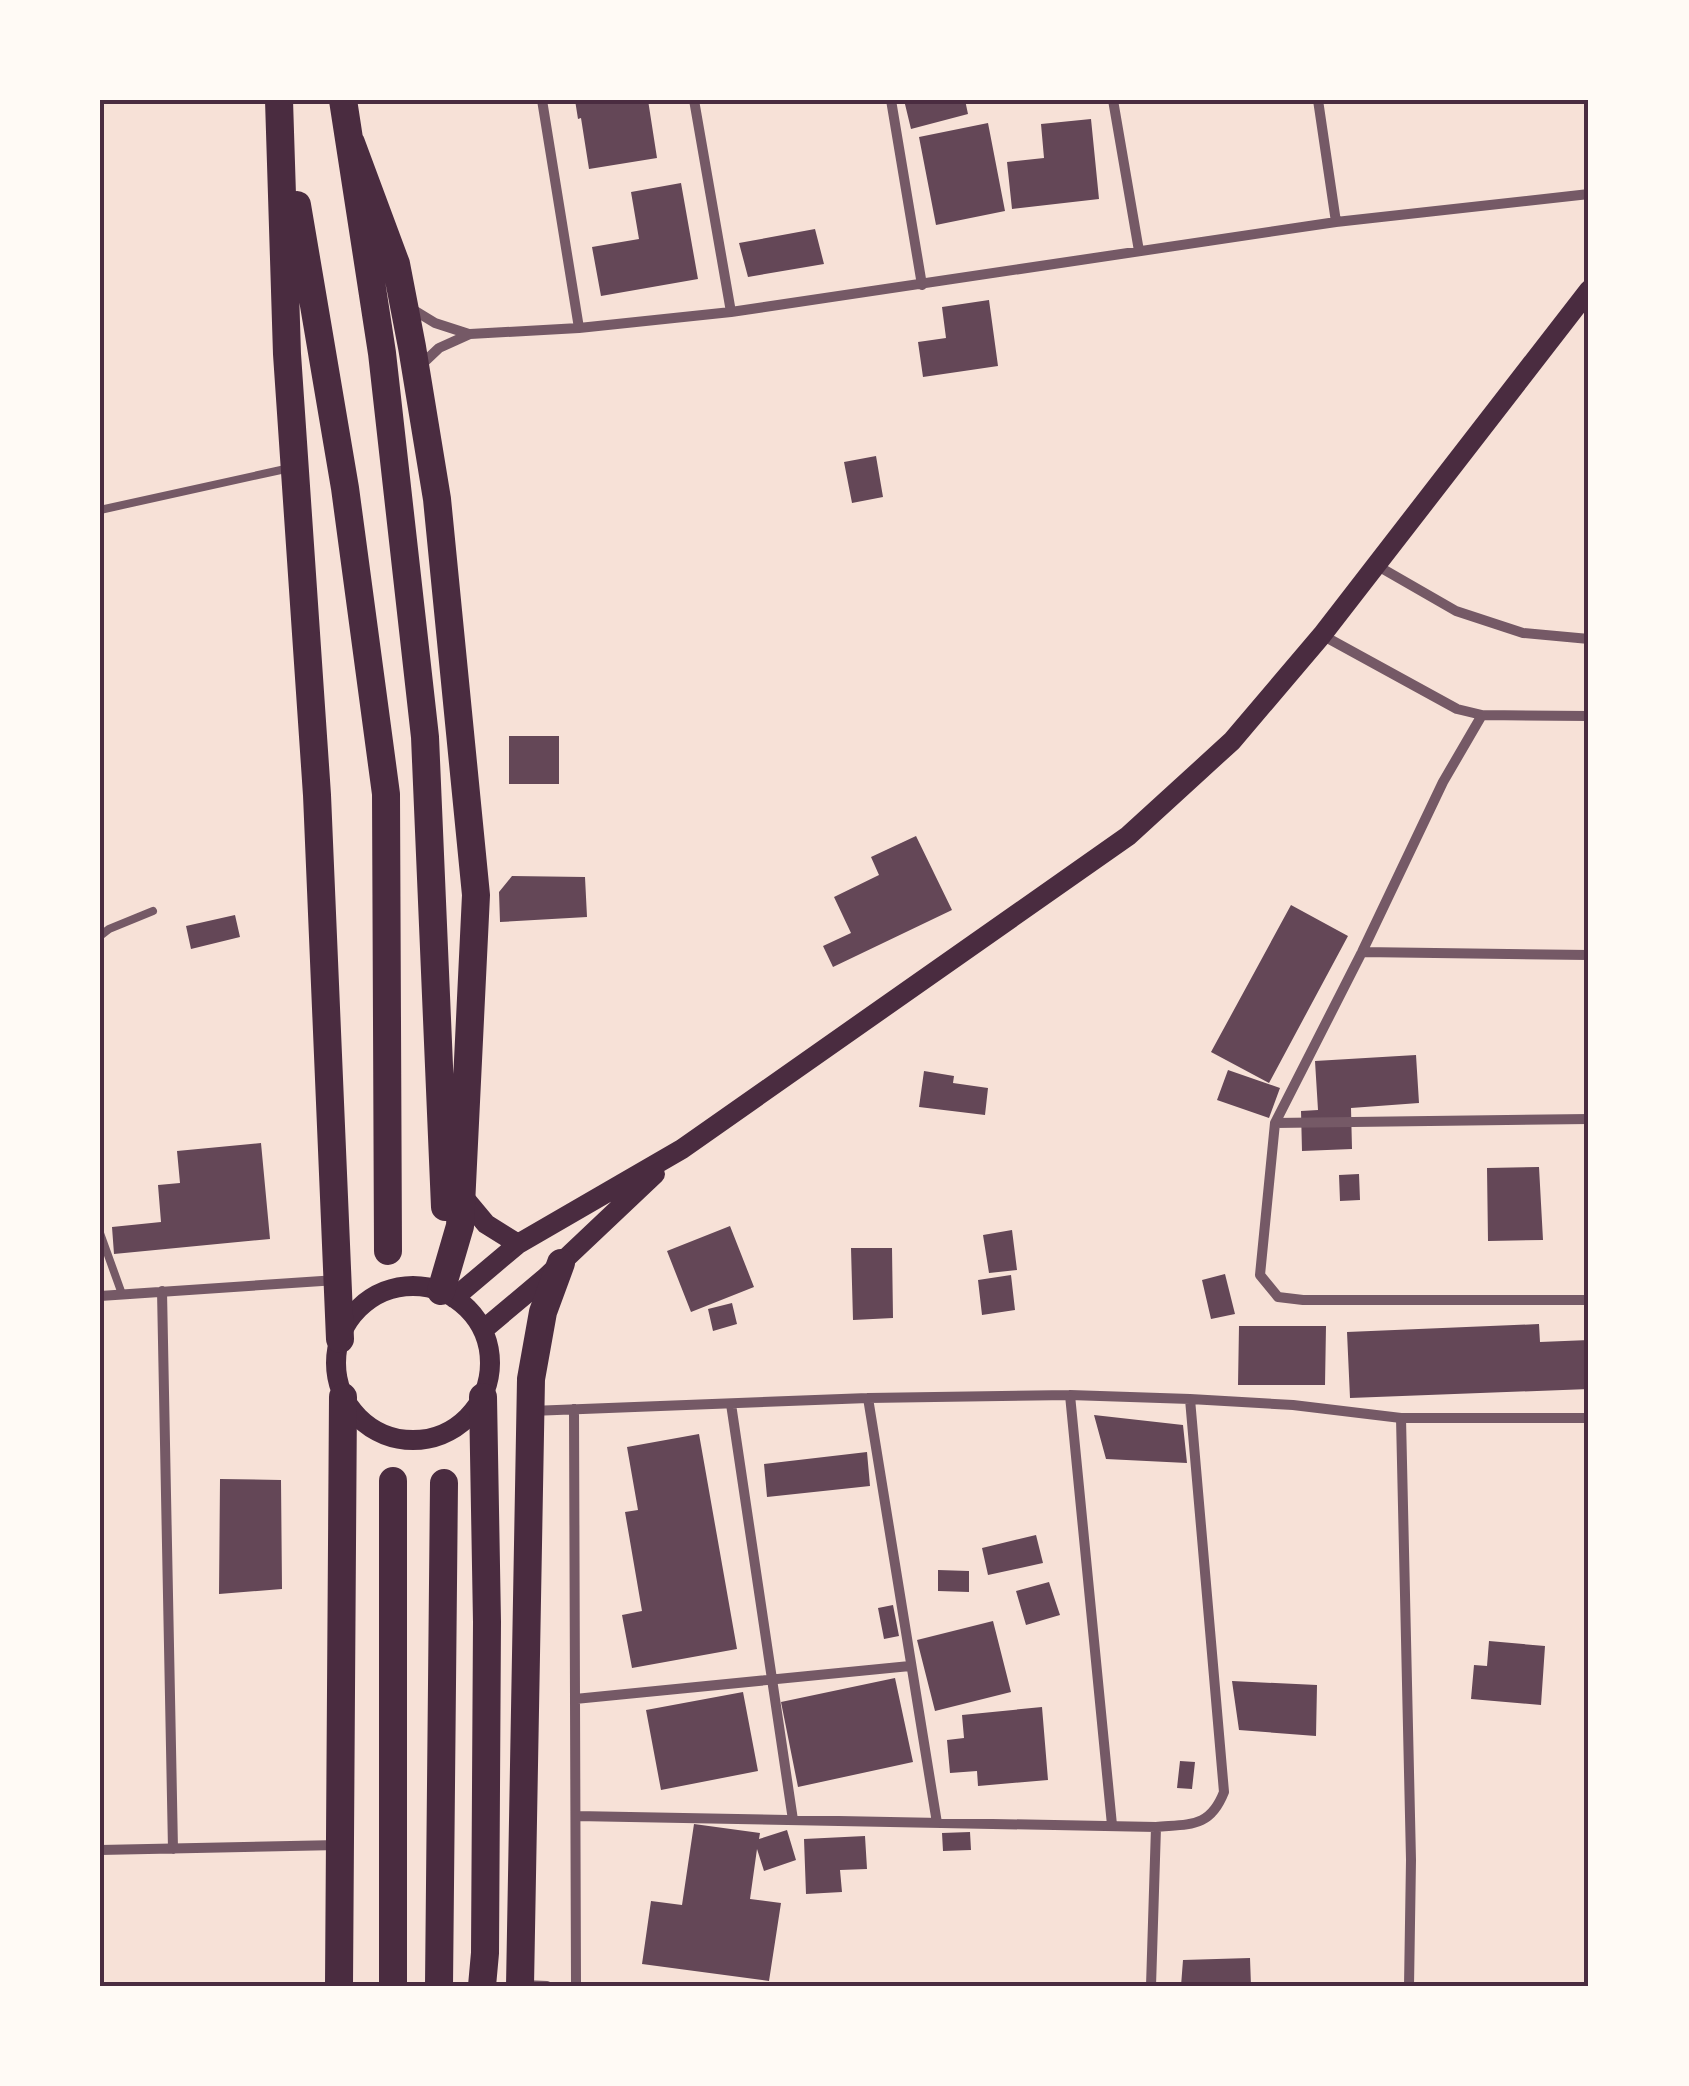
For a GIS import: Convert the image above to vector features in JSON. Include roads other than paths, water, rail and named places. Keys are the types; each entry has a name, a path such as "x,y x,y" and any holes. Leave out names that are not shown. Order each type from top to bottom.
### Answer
{"highway":[{"path":"279,100 287,354 317,796 340,1338"},
{"path":"279,100 345,488 386,794 388,1251"},
{"path":"343,100 382,353 425,737 446,1248"},
{"path":"352,143 396,264 416,372 436,499 476,895 460,1226 448,1294"},
{"path":"529,1985 529,1411 536,1343 561,1263"},
{"path":"339,1986 343,1397"},
{"path":"482,1986 488,1622 483,1397"},
{"path":"393,1481 393,1986"},
{"path":"439,1986 444,1483"}],"main road":[{"path":"448,1294 518,1244 682,1148 1128,836 1232,741 1322,635 1589,290"},
{"path":"483,1330 561,1263 682,1148"},
{"path":"461,1194 486,1224 518,1244"},
{"path":"424,1287 448,1294 471,1312 483,1330 490,1352 490,1375 483,1397 454,1429 434,1438 392,1438 356,1416 343,1397 337,1378 340,1338 358,1309 389,1290 424,1287"}],"street":[{"path":"542,100 579,328"},
{"path":"694,100 731,312"},
{"path":"891,100 922,284"},
{"path":"1113,100 1139,251"},
{"path":"1318,100 1336,222"},
{"path":"403,304 435,323 470,334 579,328 731,312 1336,222 1589,194"},
{"path":"416,372 439,348 470,334"},
{"path":"1376,565 1456,611 1523,634 1589,639"},
{"path":"1322,635 1457,709 1482,716 1589,716"},
{"path":"1482,716 1443,782 1275,1123 1260,1276 1278,1297 1589,1300"},
{"path":"1362,952 1589,955"},
{"path":"1275,1123 1589,1119"},
{"path":"100,1296 338,1280"},
{"path":"162,1291 173,1849"},
{"path":"529,1411 1070,1395 1293,1405 1401,1418 1589,1418"},
{"path":"1070,1395 1112,1825"},
{"path":"868,1398 936,1822"},
{"path":"576,1816 1156,1827 1193,1824 1208,1818 1224,1792 1190,1398"},
{"path":"732,1404 793,1820"},
{"path":"574,1410 576,1986"},
{"path":"1401,1418 1412,1860 1409,1986"},
{"path":"575,1699 910,1666"},
{"path":"1151,1986 1156,1827"},
{"path":"100,1850 340,1846"}],"lane":[{"path":"100,510 294,467"},
{"path":"100,936 153,911"},
{"path":"100,1234 122,1294"}]}
